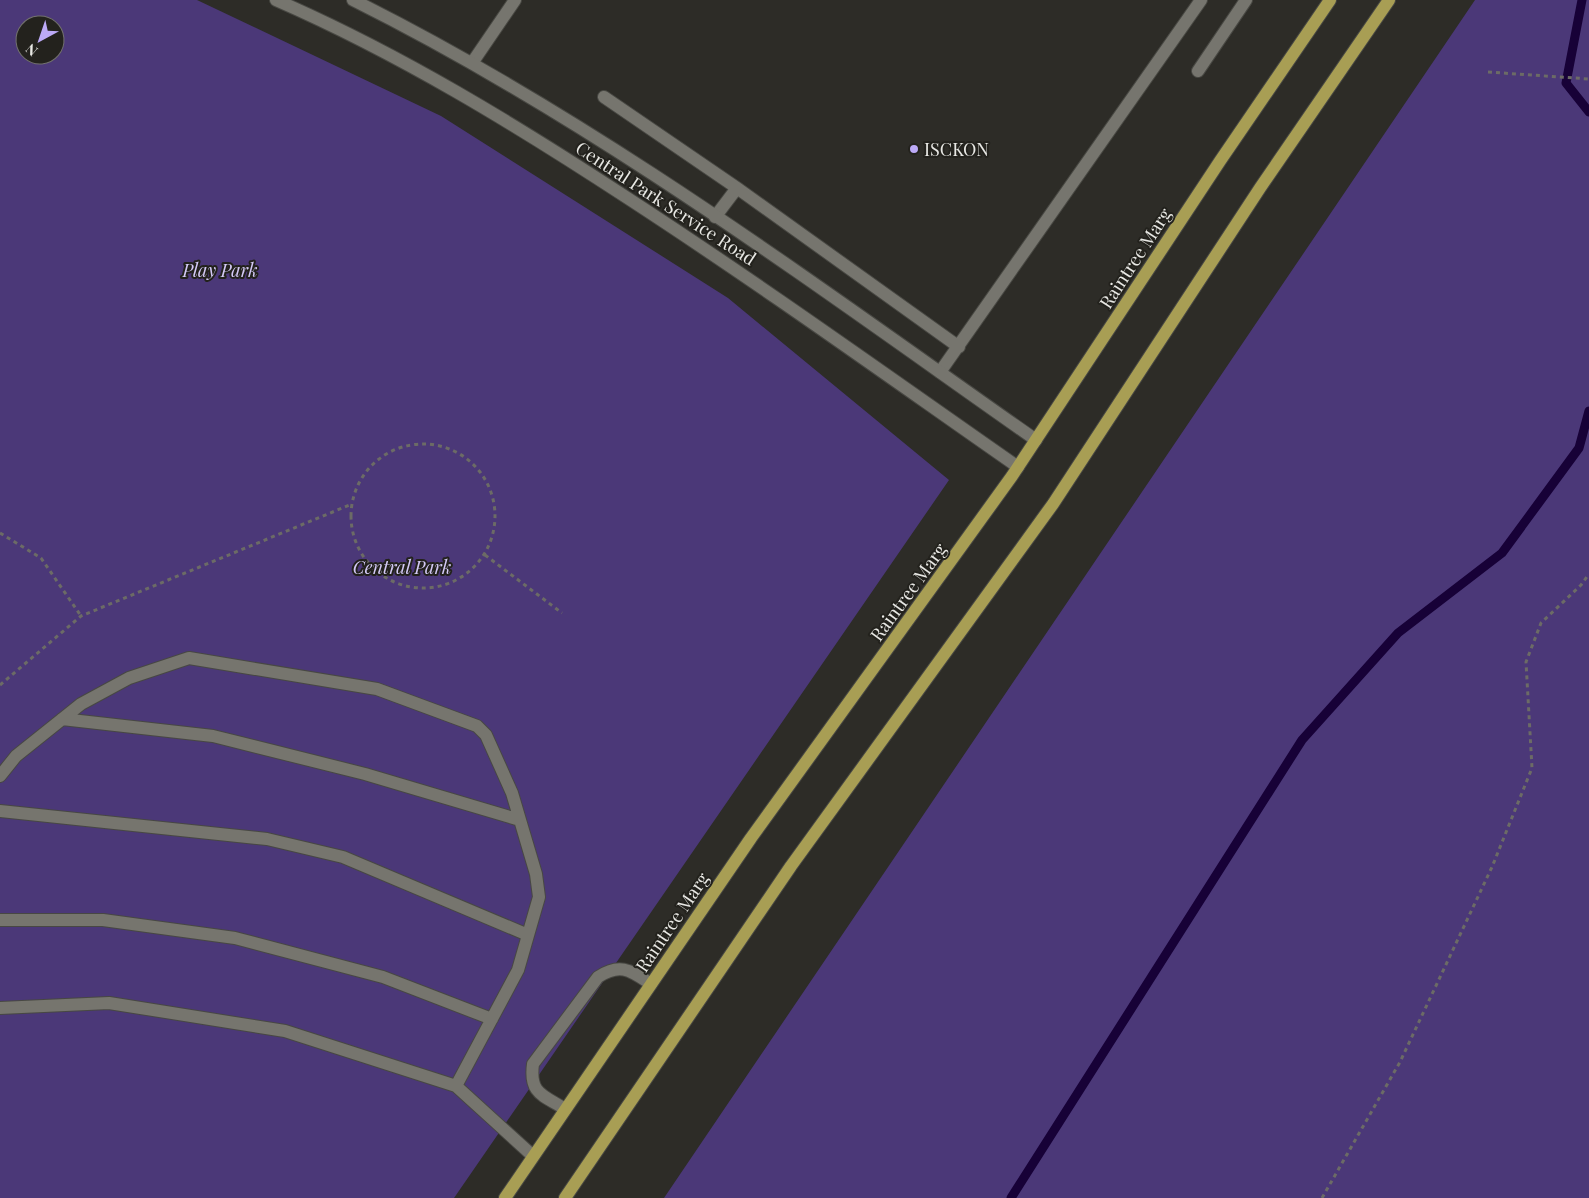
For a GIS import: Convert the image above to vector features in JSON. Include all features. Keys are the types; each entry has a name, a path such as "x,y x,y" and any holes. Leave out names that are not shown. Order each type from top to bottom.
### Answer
{"main road":[{"name":"Raintree Marg","path":"505,1198 751,838 1018,467 1220,160 1330,0"},
{"path":"565,1198 791,866 1052,504 1260,188 1389,0"}],"street":[{"name":"Central Park Service Road","path":"276,0 395,58 551,148 767,291 1018,467"},
{"name":"Central Park Service Road","path":"353,0 472,63 568,120 715,217 1036,440"},
{"path":"472,63 515,0"},
{"path":"940,372 1201,0"},
{"path":"1198,71 1246,0"},
{"path":"604,97 737,188 959,347"},
{"path":"715,217 737,188"},
{"path":"0,776 16,756 81,704 130,678 189,658 377,689 477,726 486,734 512,793 536,874 539,897 518,970 456,1086"},
{"path":"62,719 213,736 366,774 520,820"},
{"path":"0,811 267,839 343,857 528,935"},
{"path":"0,920 102,920 235,938 383,977 492,1019"},
{"path":"565,1109 537,1091 531,1080 533,1064 598,977 610,969 628,970 651,984"},
{"path":"0,1008 109,1003 285,1031 456,1086 534,1156"}],"path":[{"path":"1488,72 1589,79"},
{"path":"407,445 436,445 462,455 483,474 494,501 495,529 485,555 466,576 439,587 412,588 385,578 364,558 353,532 352,504 362,477 381,457 407,445"},
{"path":"0,685 82,616 352,504"},
{"path":"0,533 41,558 82,616"},
{"path":"485,555 562,612"},
{"path":"1322,1198 1400,1062 1492,867 1532,768 1526,662 1541,623 1581,585 1589,574"}],"green space":[{"name":"Central Park","path":"0,0 197,0 441,116 728,298 949,480 454,1198 0,1198"},
{"path":"1475,0 1589,0 1589,1198 664,1198"}],"waterway":[{"path":"1582,0 1566,83 1589,112"},
{"path":"1011,1198 1302,740 1398,633 1502,553 1579,448 1589,411"}],"place":[{"name":"ISCKON","path":"914,149"}],"park label":[{"name":"Play Park","path":"220,270"}]}
